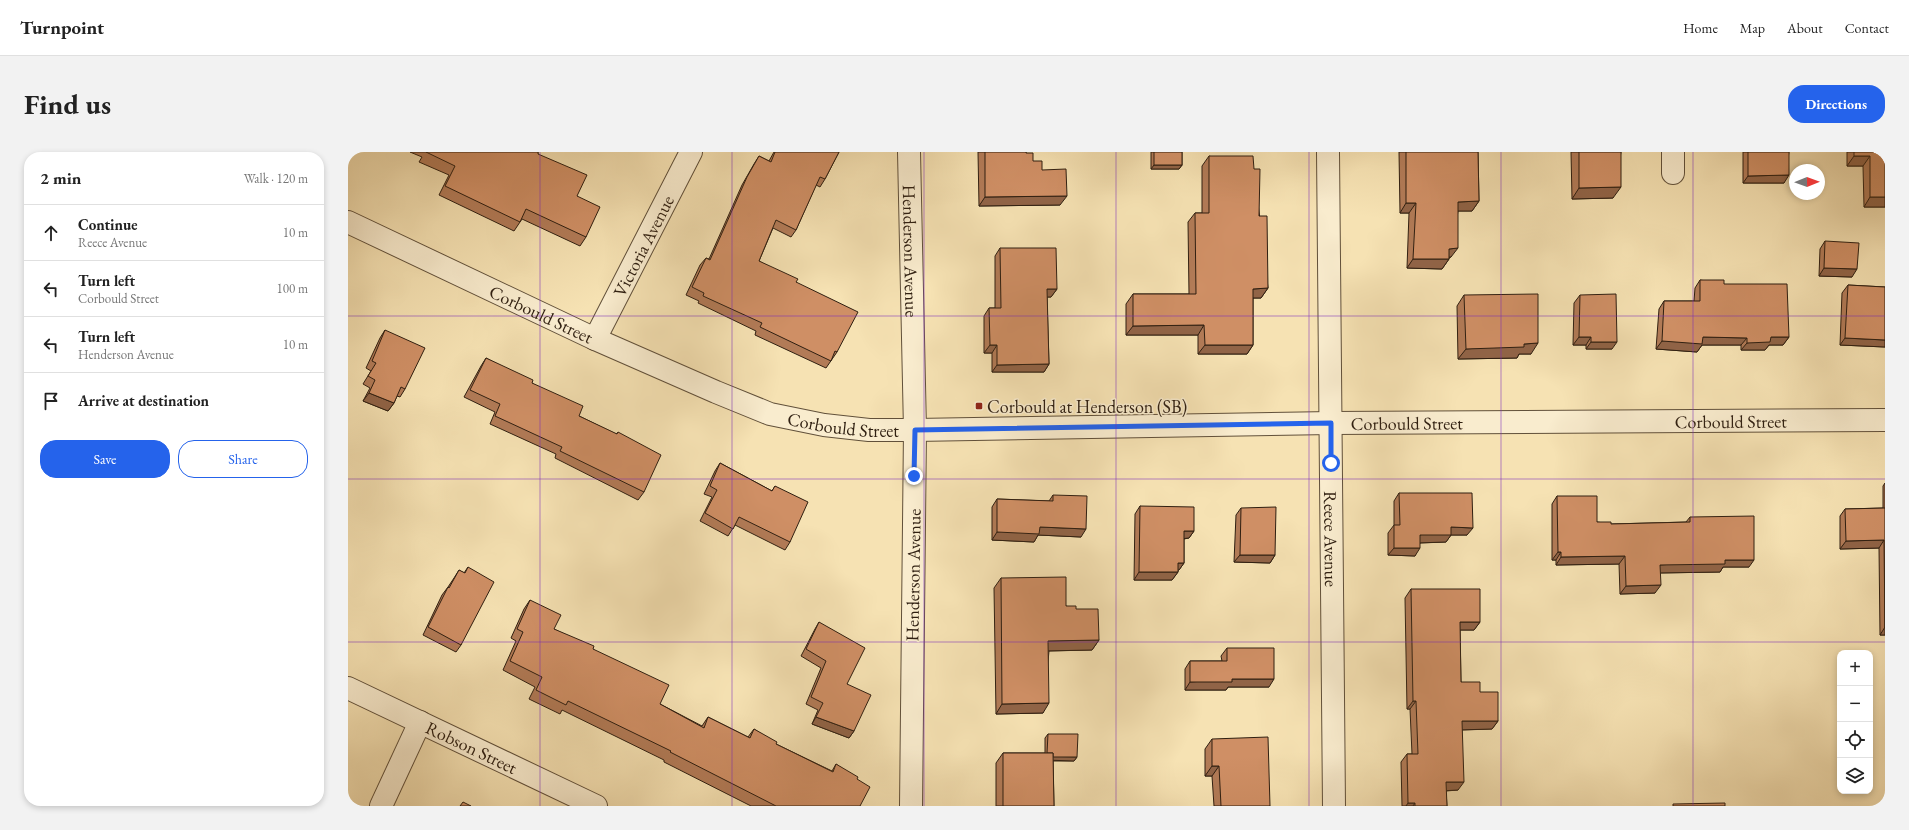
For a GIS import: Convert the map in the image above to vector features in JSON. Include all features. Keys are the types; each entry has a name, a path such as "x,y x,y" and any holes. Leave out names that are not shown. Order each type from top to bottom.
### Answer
{"street":[{"name":"Victoria Avenue","path":"595,339 692,152"},
{"name":"Henderson Avenue","path":"909,152 915,430 910,806"},
{"name":"Reece Avenue","path":"1328,152 1334,806"},
{"name":"Corbould Street","path":"348,222 595,339 716,392 770,414 824,425 869,430 915,430 1331,423 1885,420"},
{"name":"Robson Street","path":"348,688 596,806"},
{"path":"380,806 420,722"}],"building":[{"path":"426,152 538,152 538,154 587,175 577,196 600,207 586,237 526,209 520,222 445,186 455,166"},
{"path":"775,152 839,152 825,179 820,177 796,230 776,220 759,261 798,279 796,282 858,312 837,352 835,351 831,361 760,327 762,323 703,296 704,293 692,287 706,258 710,260 747,177 759,156 771,162"},
{"path":"985,152 1033,153 1033,161 1042,161 1042,170 1066,169 1067,196 985,197"},
{"path":"1154,152 1182,152 1182,165 1154,165"},
{"path":"1406,152 1478,152 1479,201 1458,202 1458,248 1449,249 1449,259 1413,259 1416,203 1406,203"},
{"path":"1579,152 1621,152 1621,187 1579,188"},
{"path":"1748,152 1789,152 1789,175 1748,176"},
{"path":"1854,152 1885,152 1885,197 1870,197 1870,156 1854,156"},
{"path":"1209,156 1253,156 1254,169 1260,169 1259,216 1267,216 1268,288 1253,289 1253,345 1205,345 1204,325 1133,326 1133,294 1196,294 1195,213 1209,213"},
{"path":"1825,241 1859,243 1857,269 1824,268"},
{"path":"1000,248 1056,248 1057,289 1047,289 1049,364 997,365 997,345 990,345 989,308 1001,308"},
{"path":"1700,280 1724,280 1724,284 1787,284 1789,337 1771,337 1770,342 1747,343 1747,338 1703,337 1702,344 1662,341 1664,301 1700,301"},
{"path":"1848,285 1885,287 1885,340 1845,338"},
{"path":"1538,294 1538,343 1524,344 1524,347 1466,349 1464,295"},
{"path":"1616,294 1617,342 1591,342 1591,337 1579,337 1580,295"},
{"path":"385,330 425,348 405,389 401,387 394,403 369,393 375,380 368,376 376,363 372,361"},
{"path":"486,358 533,380 532,383 583,406 579,416 617,434 618,432 661,455 644,492 560,451 562,447 495,416 500,404 470,390"},
{"path":"720,463 772,491 775,486 808,502 790,542 739,517 733,529 705,513 717,490 710,486"},
{"path":"1399,493 1472,493 1473,528 1451,527 1451,535 1420,535 1420,548 1394,548 1394,525 1400,525"},
{"path":"1053,495 1087,496 1086,529 1040,527 1039,534 997,532 997,499 1053,501"},
{"path":"1557,496 1597,496 1597,522 1611,522 1611,524 1690,522 1690,517 1754,516 1754,560 1725,560 1725,564 1660,565 1661,585 1626,586 1625,556 1561,557 1561,552 1558,552"},
{"path":"1140,506 1194,507 1194,531 1184,531 1184,563 1178,563 1178,572 1139,572"},
{"path":"1276,507 1275,555 1240,555 1241,508"},
{"path":"1885,508 1885,627 1884,540 1846,541 1845,509"},
{"path":"468,567 494,582 461,645 428,627 448,587 449,588 459,570 465,573"},
{"path":"1066,577 1066,606 1076,606 1076,609 1098,609 1099,640 1048,641 1049,703 1002,704 1001,578"},
{"path":"1411,589 1480,589 1480,622 1460,622 1461,682 1480,682 1480,692 1498,692 1498,721 1462,721 1464,782 1446,782 1447,806 1415,806 1415,803 1408,803 1407,754 1418,754 1416,701 1413,701"},
{"path":"530,600 561,615 554,629 594,646 593,649 669,685 660,704 704,728 708,717 750,738 754,729 777,742 776,744 833,772 836,764 858,777 857,779 870,787 860,806 776,806 670,752 671,751 568,701 566,705 536,690 542,677 510,661 523,632 517,629"},
{"path":"819,622 865,648 847,684 871,695 854,731 816,717 823,703 811,697 826,661 806,649"},
{"path":"1227,648 1274,648 1274,679 1232,679 1232,682 1190,682 1190,661 1227,661"},
{"path":"1048,734 1078,734 1077,757 1053,757 1053,753 1047,753"},
{"path":"1268,737 1270,806 1221,806 1219,766 1212,766 1212,739"},
{"path":"1003,753 1053,753 1054,806 1003,806"},
{"path":"463,802 471,806 460,806"},
{"path":"1725,803 1725,806 1673,806 1673,804"}],"place":[{"name":"Corbould at Henderson (SB)","path":"979,406"}],"route":[{"path":"914,476 915,430 1331,423 1331,463"}]}
